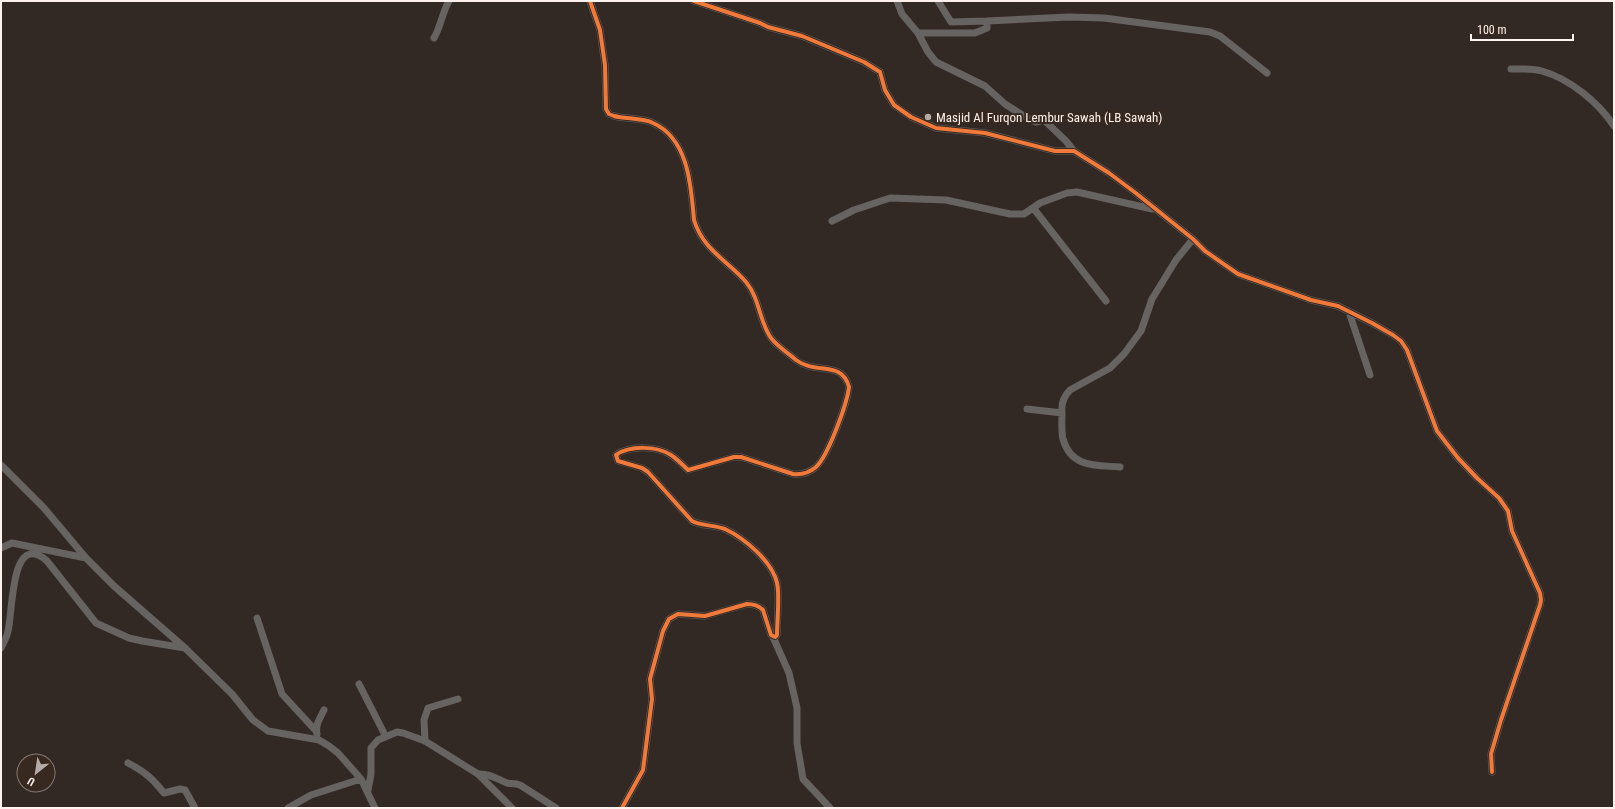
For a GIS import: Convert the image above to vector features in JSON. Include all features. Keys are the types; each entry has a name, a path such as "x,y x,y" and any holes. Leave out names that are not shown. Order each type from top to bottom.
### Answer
{"street":[{"path":"434,38 438,32 443,11 448,1"},
{"path":"590,1 601,37 605,65 606,109 609,114 652,123 664,130 674,141 684,160 691,184 695,226 713,251 741,277 752,290 771,337 779,346 802,364 811,368 836,371 845,377 848,382 849,392 826,454 821,462 808,473 800,475 793,474 741,457 734,457 688,470 671,455 658,450 639,448 618,453 616,457 618,461 642,468 648,472 692,521 697,524 715,526 736,535 746,542 771,568 778,586 777,635 773,637"},
{"path":"694,1 760,23 768,28 802,36 864,62 880,72 885,90 894,105 911,117 936,128 985,133 1055,151 1074,151"},
{"path":"897,1 902,14 918,33 928,52 936,62 985,86 1005,104 1027,118 1036,122 1044,120 1066,140 1074,151 1109,173 1193,239 1212,257 1238,274 1311,300 1338,306 1372,323 1401,341 1407,350 1437,431 1458,458 1499,498 1508,511 1512,531 1540,593 1540,605 1491,754 1492,772"},
{"path":"938,1 951,22 1069,17 1104,18 1210,32 1220,36 1267,73"},
{"path":"918,33 975,33 987,28 987,21"},
{"path":"1511,69 1541,71 1575,87 1600,108 1614,126"},
{"path":"832,221 854,210 890,198 946,200 1010,214 1024,214 1034,209 1040,203 1067,193 1077,192 1154,209"},
{"path":"1034,209 1106,301"},
{"path":"1120,467 1089,465 1074,458 1063,439 1061,407 1065,395 1070,390 1110,368 1124,354 1141,331 1152,299 1176,260 1193,239"},
{"path":"1349,312 1370,375"},
{"path":"1027,409 1062,413"},
{"path":"1,466 44,508 86,558 114,586 186,648 232,694 253,720 268,731 319,740 338,753 361,779 375,808"},
{"path":"1,548 12,544 86,558"},
{"path":"1,648 9,630 12,597 19,565 24,556 35,554 42,556 47,561 96,623 129,638 186,648"},
{"path":"622,808 643,770 652,699 650,679 663,631 672,617 681,613 705,616 747,604 757,605 763,610 767,624 789,673 797,708 797,743 803,780 830,808"},
{"path":"257,618 282,694 316,731 319,740"},
{"path":"359,684 386,737"},
{"path":"425,741 424,720 428,708 458,699"},
{"path":"316,731 319,718 324,710"},
{"path":"368,795 368,783 371,774 371,748 378,740 399,732 425,741 478,774 512,808"},
{"path":"128,763 147,774 157,783 164,793 180,789 185,790 195,808"},
{"path":"478,774 485,773 509,784 515,783 520,785 556,808"},
{"path":"288,808 311,795 361,779"}],"cycle path":[{"path":"590,1 600,30 605,65 606,109 609,114 653,123 665,130 674,140 686,165 694,220 698,230 710,247 746,282 751,289 771,338 796,360 812,367 827,369 841,374 846,379 849,387 841,417 826,452 816,467 805,473 793,474 741,457 734,457 688,470 671,455 651,448 636,448 616,455 618,461 642,468 648,472 692,521 725,529 748,544 763,559 774,575 777,583 778,594 777,635 775,637 771,635 763,610 753,605 747,604 705,616 678,614 669,619 663,631 650,679 652,699 643,770 622,808"},
{"path":"694,1 768,27 802,36 864,62 880,72 885,90 894,105 911,117 936,128 985,133 1055,151 1074,151 1109,173 1193,239 1205,251 1238,274 1311,300 1338,306 1372,323 1401,341 1407,350 1437,431 1458,458 1499,498 1508,511 1512,531 1540,593 1540,605 1491,754 1492,772"}],"place":[{"name":"Masjid Al Furqon Lembur Sawah (LB Sawah)","path":"928,117"}]}
